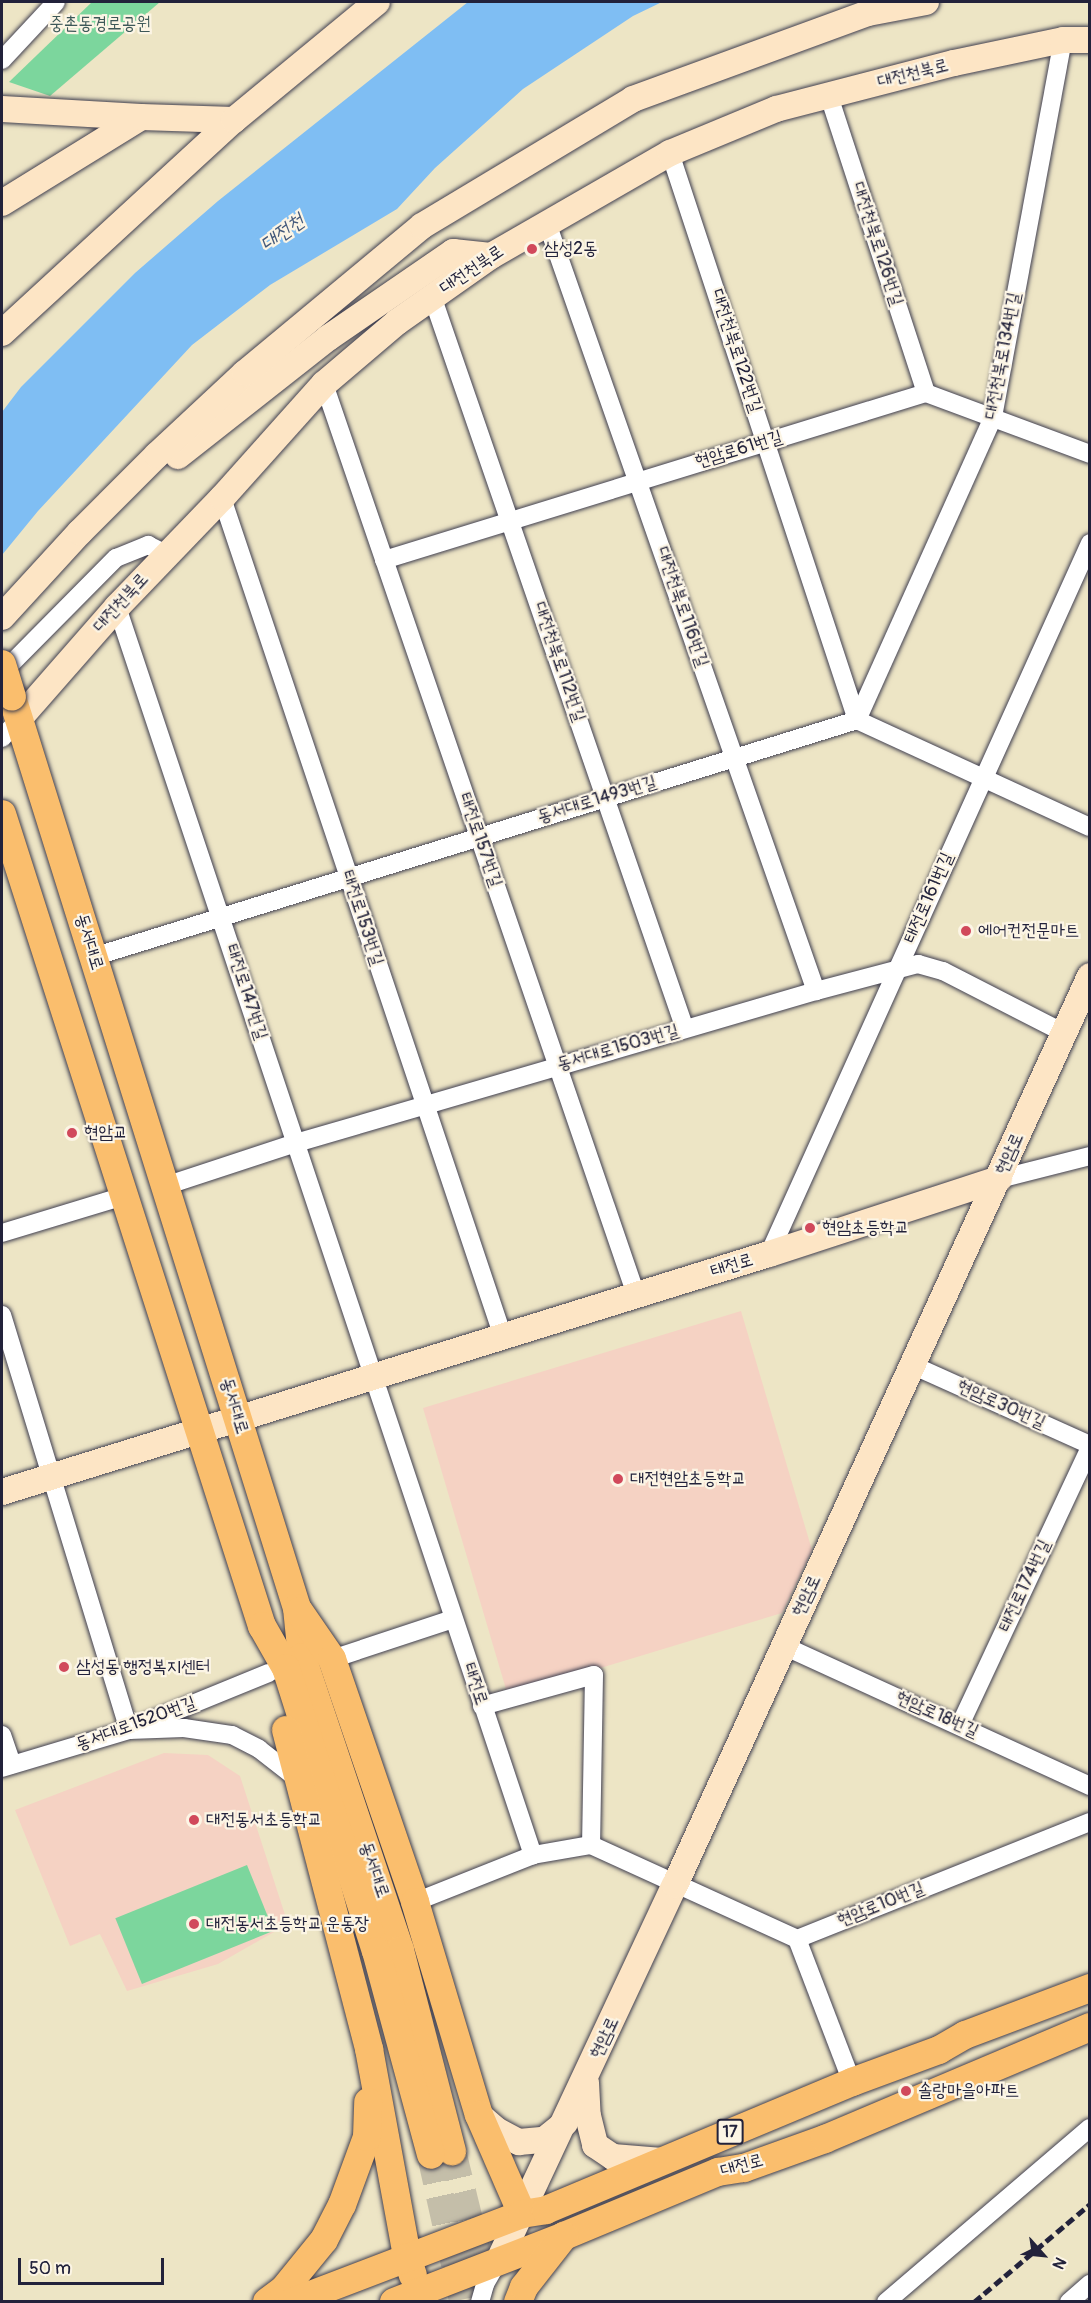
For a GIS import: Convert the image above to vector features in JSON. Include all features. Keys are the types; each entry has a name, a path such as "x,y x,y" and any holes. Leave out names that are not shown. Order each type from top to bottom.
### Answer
{"main road":[{"path":"2,333 234,120 377,2"},
{"path":"2,618 80,532 157,455 245,373 422,226 633,99 868,13 926,2"},
{"name":"대전천북로","path":"8,707 117,607 222,498 324,384 432,296 491,256 670,153 776,109 954,63 1063,40 1089,40"},
{"path":"2,109 234,120"},
{"path":"2,203 141,117"},
{"path":"80,532 328,338 453,252 491,256"},
{"name":"동서대로","path":"2,664 8,707 93,957 297,1608 302,1658 400,1950 442,2153 294,1690 286,1668 262,1626 2,814"},
{"name":"현암로","path":"499,2260 566,2122 675,1885 999,1179 1089,976"},
{"name":"태전로","path":"2,1492 769,1254 999,1179"},
{"path":"297,1608 332,1659 415,1902 479,2115 522,2214"},
{"path":"262,1626 269,1673 301,1782 369,2049 407,2257 412,2298"},
{"name":"대전로","path":"292,2301 522,2214 546,2210 852,2082 939,2050 965,2035 1089,1988"},
{"name":"대전로","path":"412,2298 499,2260 564,2236 718,2172 744,2168 825,2139 1089,2027"},
{"path":"267,2301 284,2289 324,2240 342,2205 367,2137 369,2049"},
{"path":"585,2079 588,2116 596,2145 613,2157 662,2161"},
{"path":"479,2115 496,2130 519,2142 544,2140 566,2122"},
{"path":"518,2301 524,2287 564,2236"}],"street":[{"path":"2,60 56,2"},
{"name":"대전천북로134번길","path":"857,720 993,417 1063,40"},
{"name":"대전천북로126번길","path":"829,96 926,393"},
{"name":"대전천북로122번길","path":"670,153 857,720"},
{"name":"대전천북로116번길","path":"547,223 816,991"},
{"name":"대전천북로112번길","path":"432,296 686,1029"},
{"name":"태전로157번길","path":"324,384 636,1295"},
{"path":"926,393 1089,454"},
{"name":"현암로61번길","path":"384,560 926,393"},
{"name":"태전로153번길","path":"222,498 503,1336"},
{"name":"태전로161번길","path":"769,1254 1089,543"},
{"path":"8,707 116,558 148,544 166,554"},
{"name":"태전로147번길","path":"117,607 374,1376"},
{"path":"857,720 1089,827"},
{"name":"동서대로1493번길","path":"93,957 220,915 857,720"},
{"name":"동서대로1503번길","path":"165,1186 296,1143 816,991 918,964 944,970 1064,1033"},
{"name":"태전로","path":"999,1179 1089,1156"},
{"path":"2,1233 124,1196"},
{"path":"2,1315 129,1730 183,1728 232,1735 260,1749 301,1782"},
{"name":"현암로30번길","path":"912,1365 1089,1446"},
{"name":"태전로","path":"374,1376 532,1855"},
{"name":"태전로174번길","path":"960,1725 1089,1446"},
{"path":"332,1659 453,1619"},
{"name":"현암로18번길","path":"784,1646 1089,1786"},
{"name":"동서대로1520번길","path":"7,1766 129,1730 269,1673"},
{"path":"482,1706 594,1675 591,1845 797,1939 852,2082"},
{"path":"2,1735 7,1766"},
{"name":"현암로10번길","path":"797,1939 1089,1822"},
{"name":"동서대로","path":"415,1902 532,1855 591,1845"},
{"path":"886,2301 1089,2128"},
{"path":"480,2301 485,2284 499,2260"},
{"path":"1068,2301 1089,2284"}],"shaded area":[{"name":"대전현암초등학교","path":"741,1311 812,1550 782,1613 508,1696 423,1408"},
{"path":"164,1753 208,1755 240,1776 288,1924 218,1964 127,1991 100,1934 70,1946 15,1810"}],"green space":[{"name":"중촌동경로공원","path":"92,2 160,2 50,96 9,82"},
{"name":"대전동서초등학교 운동장","path":"247,1865 274,1931 142,1984 115,1918"}],"water":[{"name":"대전천","path":"468,2 662,2 633,16 523,89 435,168 397,209 270,285 192,345 38,511 2,555 2,412 21,387 135,273 218,201"}],"tunnel":[{"path":"452,2151 480,2265 479,2293"},
{"path":"431,2155 463,2300"}],"railway":[{"path":"974,2302 1090,2204"}],"place":[{"name":"삼성2동","path":"532,249"},
{"name":"에어컨전문마트","path":"966,931"},
{"name":"현암교","path":"72,1133"},
{"name":"현암초등학교","path":"810,1228"},
{"name":"대전현암초등학교","path":"618,1479"},
{"name":"삼성동 행정복지센터","path":"64,1667"},
{"name":"대전동서초등학교","path":"194,1820"},
{"name":"대전동서초등학교 운동장","path":"194,1924"},
{"name":"솔랑마을아파트","path":"906,2091"}]}
